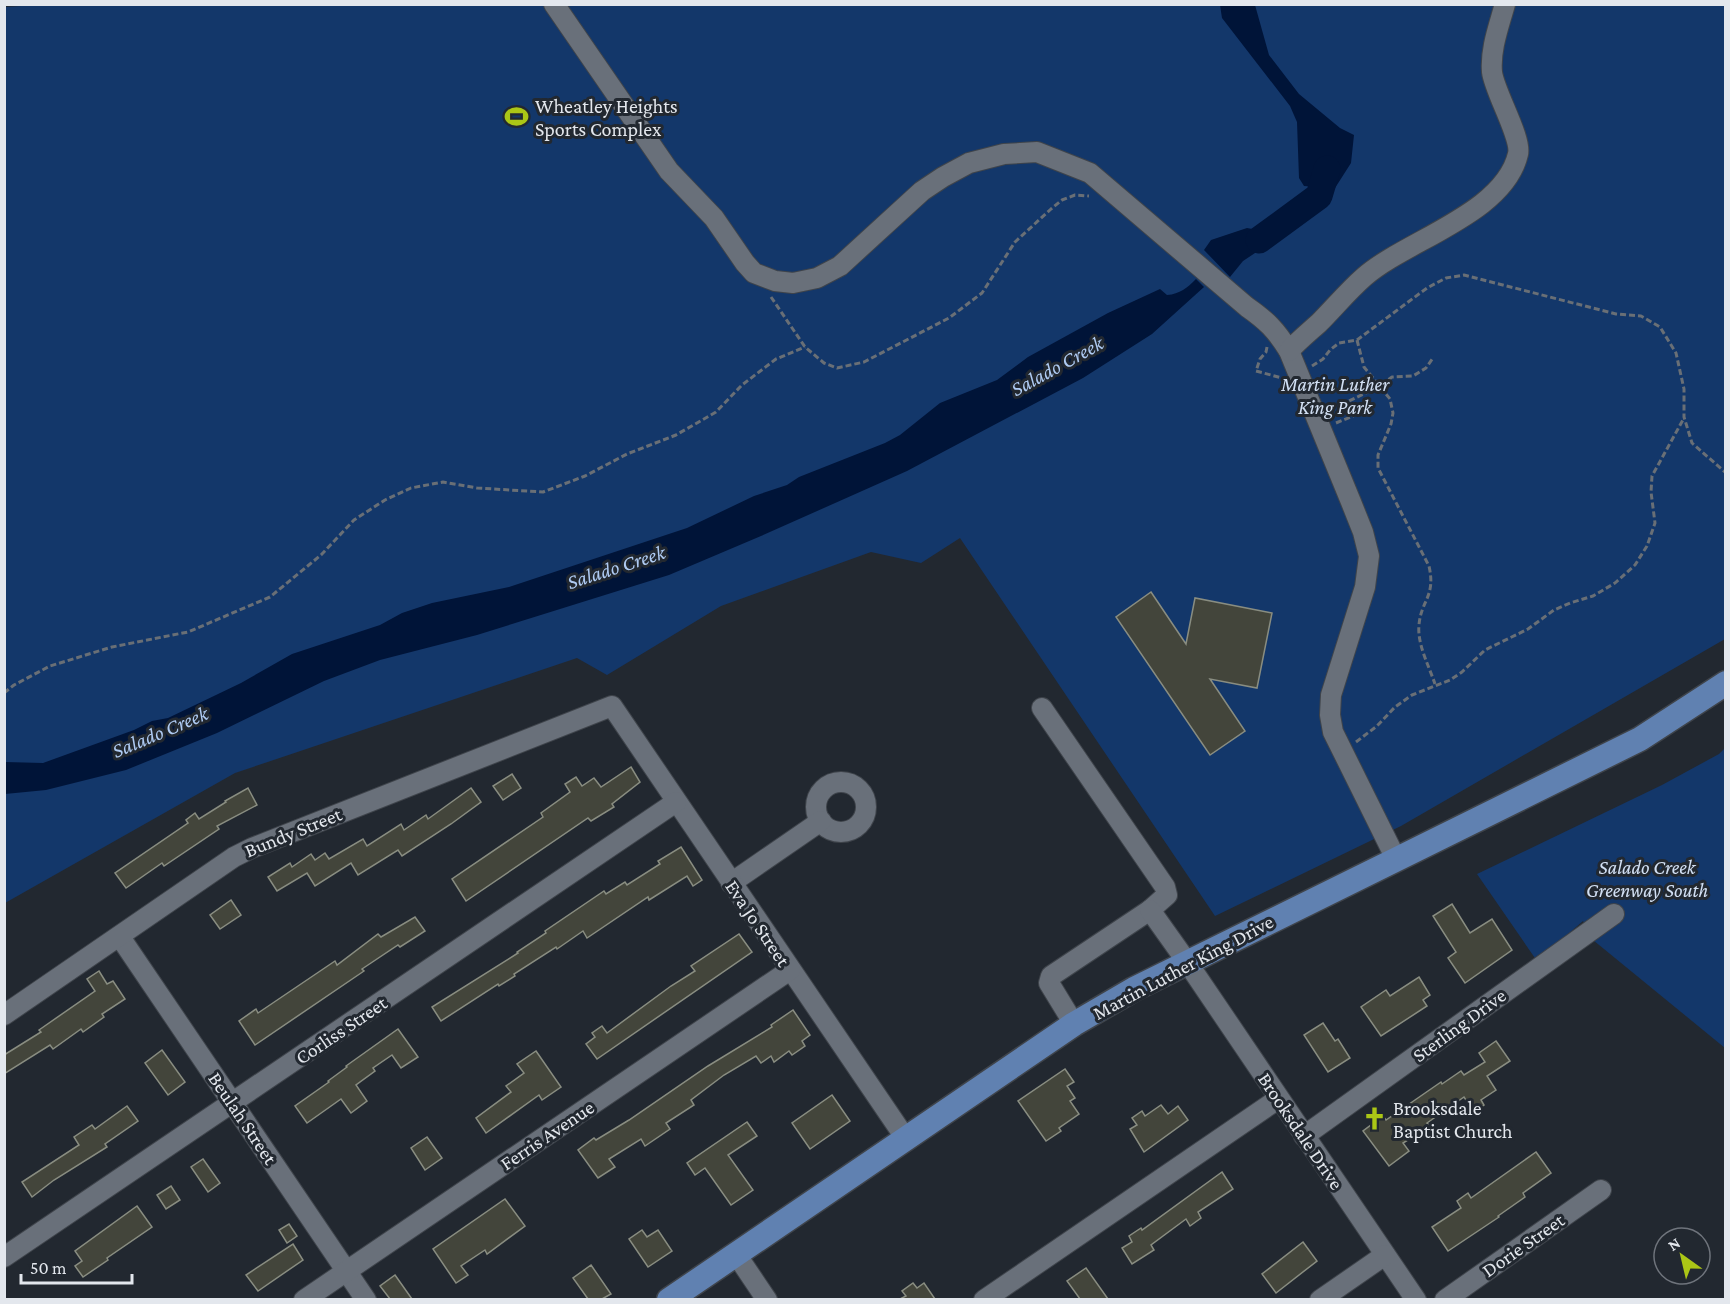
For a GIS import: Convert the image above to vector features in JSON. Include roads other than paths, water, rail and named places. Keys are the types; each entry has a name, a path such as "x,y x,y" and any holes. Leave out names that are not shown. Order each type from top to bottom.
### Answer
{"main road":[{"name":"Martin Luther King Drive","path":"669,1299 1074,1024 1134,989 1640,739 1725,683"}],"street":[{"path":"554,4 669,171 714,218 754,273 775,281 793,283 817,278 840,266 922,191 943,177 969,164 1004,154 1037,152 1090,173 1277,331 1289,351 1322,429 1363,532 1369,556 1365,587 1331,695 1330,714 1333,732 1396,859"},
{"path":"1289,351 1364,276 1470,212 1492,194 1514,169 1520,151 1492,73 1494,42 1505,4"},
{"name":"Eva Jo Street","path":"612,706 906,1139"},
{"name":"Bundy Street","path":"4,1015 234,857 612,706"},
{"path":"1042,708 1165,887 1167,895 1150,910 1051,976 1049,982 1074,1024"},
{"name":"Corliss Street","path":"4,1257 676,802"},
{"path":"731,883 821,821"},
{"name":"Brooksdale Drive","path":"1150,910 1416,1299"},
{"name":"Sterling Drive","path":"1304,1136 1614,914"},
{"name":"Beulah Street","path":"120,937 366,1299"},
{"name":"Ferris Avenue","path":"304,1299 790,970"},
{"path":"989,1298 1278,1099"},
{"name":"Dorie Street","path":"1446,1299 1602,1190"},
{"path":"736,1254 767,1299"},
{"path":"1320,1299 1385,1255"}],"water":[{"path":"1220,5 1255,5 1269,55 1299,94 1340,128 1354,135 1351,163 1328,199 1303,221 1243,261 1230,277 1204,250 1211,240 1247,228 1263,231 1301,212 1311,204 1318,189 1304,186 1299,178 1297,122 1290,106 1222,18"},
{"path":"1196,279 1204,287 1152,334 1083,378 907,471 761,536 669,575 477,635 380,660 324,681 217,733 126,770 46,790 5,794 5,762 43,763 134,730 152,721 168,718 241,683 292,654 380,625 402,613 432,603 509,587 687,528 754,496 787,485 799,477 885,443 900,435 940,403 997,380 1028,357 1108,313 1160,289 1167,295 1180,292"}],"waterway":[{"name":"Salado Creek","path":"1259,240 1319,196 1327,169"}],"place":[{"name":"Wheatley Heights Sports Complex","path":"517,117"},
{"name":"Brooksdale Baptist Church","path":"1375,1119"}],"park label":[{"name":"Martin Luther King Park","path":"1335,396"},
{"name":"Salado Creek Greenway South","path":"1647,878"}]}
